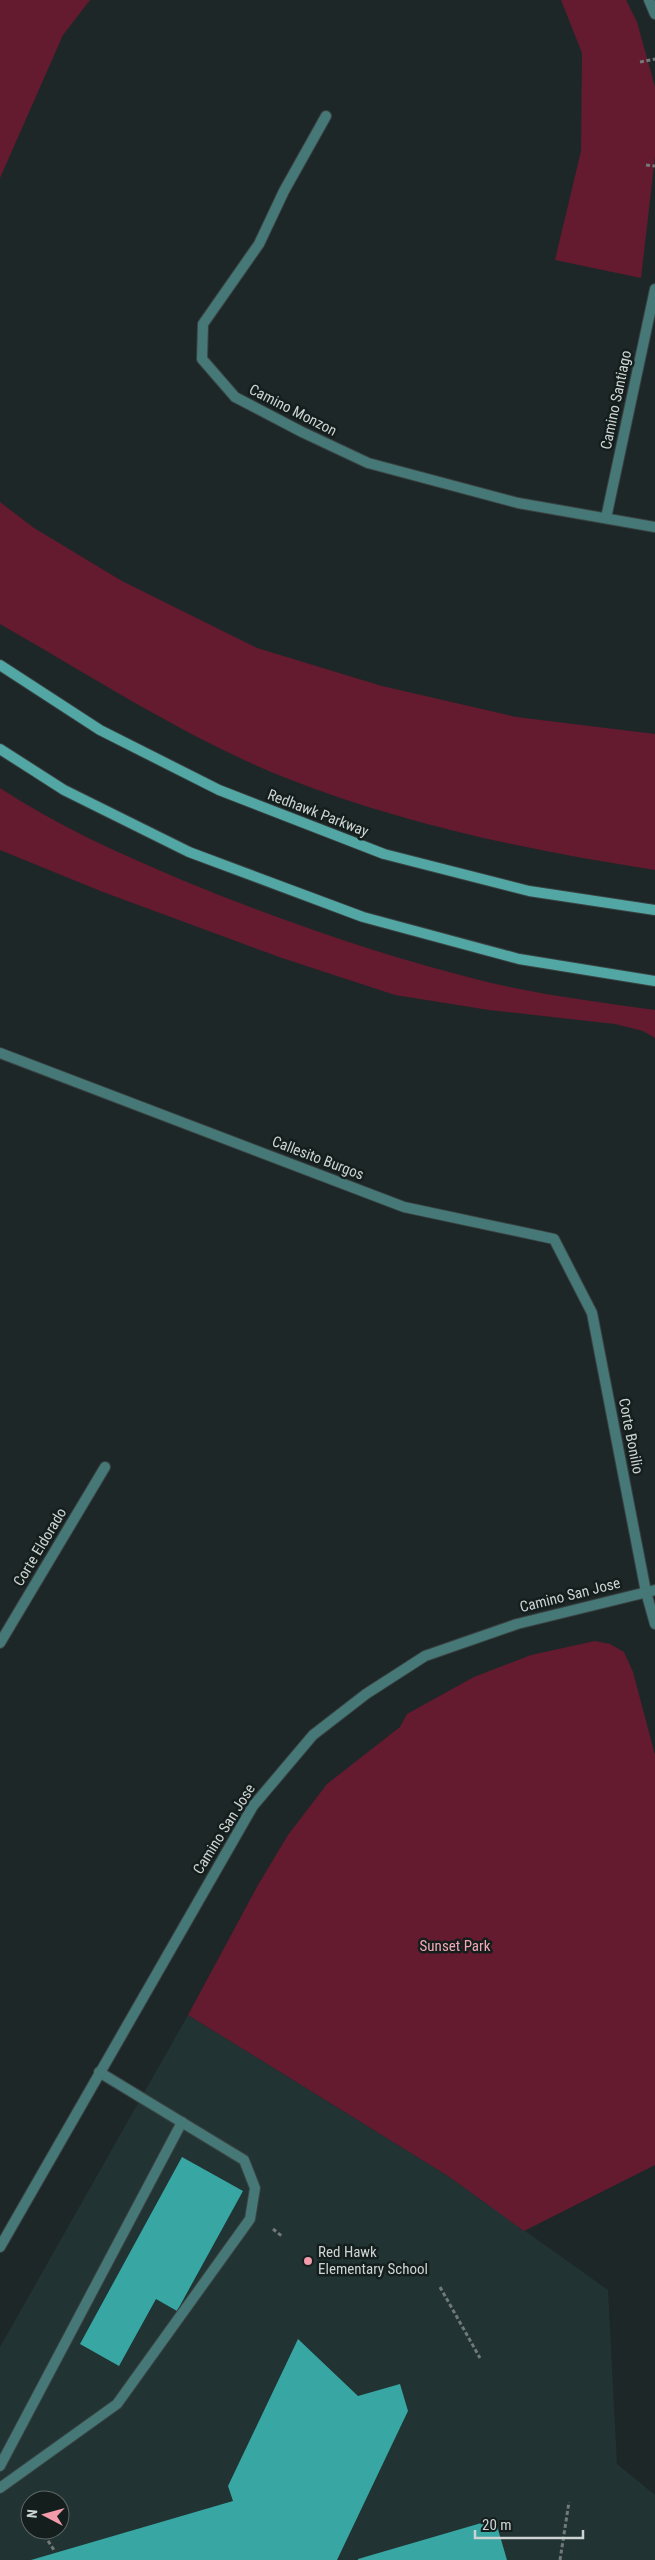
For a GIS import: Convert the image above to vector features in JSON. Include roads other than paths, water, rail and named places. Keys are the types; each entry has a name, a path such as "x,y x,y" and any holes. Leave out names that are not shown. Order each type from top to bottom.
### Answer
{"main road":[{"name":"Redhawk Parkway","path":"0,665 100,730 219,790 384,854 529,891 655,910"},
{"path":"0,749 64,790 189,852 363,917 519,959 655,981"}],"street":[{"path":"648,0 655,14"},
{"name":"Camino Monzon","path":"326,116 284,191 259,244 203,324 202,359 235,397 302,432 368,463 518,503 655,527"},
{"name":"Camino Santiago","path":"606,518 655,289"},
{"name":"Callesito Burgos","path":"0,1053 404,1207 554,1239 592,1313"},
{"name":"Corte Bonilio","path":"592,1313 651,1591 655,1624"},
{"name":"Corte Eldorado","path":"0,1643 105,1467"},
{"name":"Camino San Jose","path":"0,2247 253,1806 312,1735 366,1694 426,1656 517,1624 651,1591"},
{"path":"0,2488 117,2404 250,2219 255,2188 244,2160 99,2072"},
{"path":"0,2466 182,2122"}],"place":[{"name":"Red Hawk Elementary School","path":"308,2261"}],"park label":[{"name":"Sunset Park","path":"455,1946"}]}
